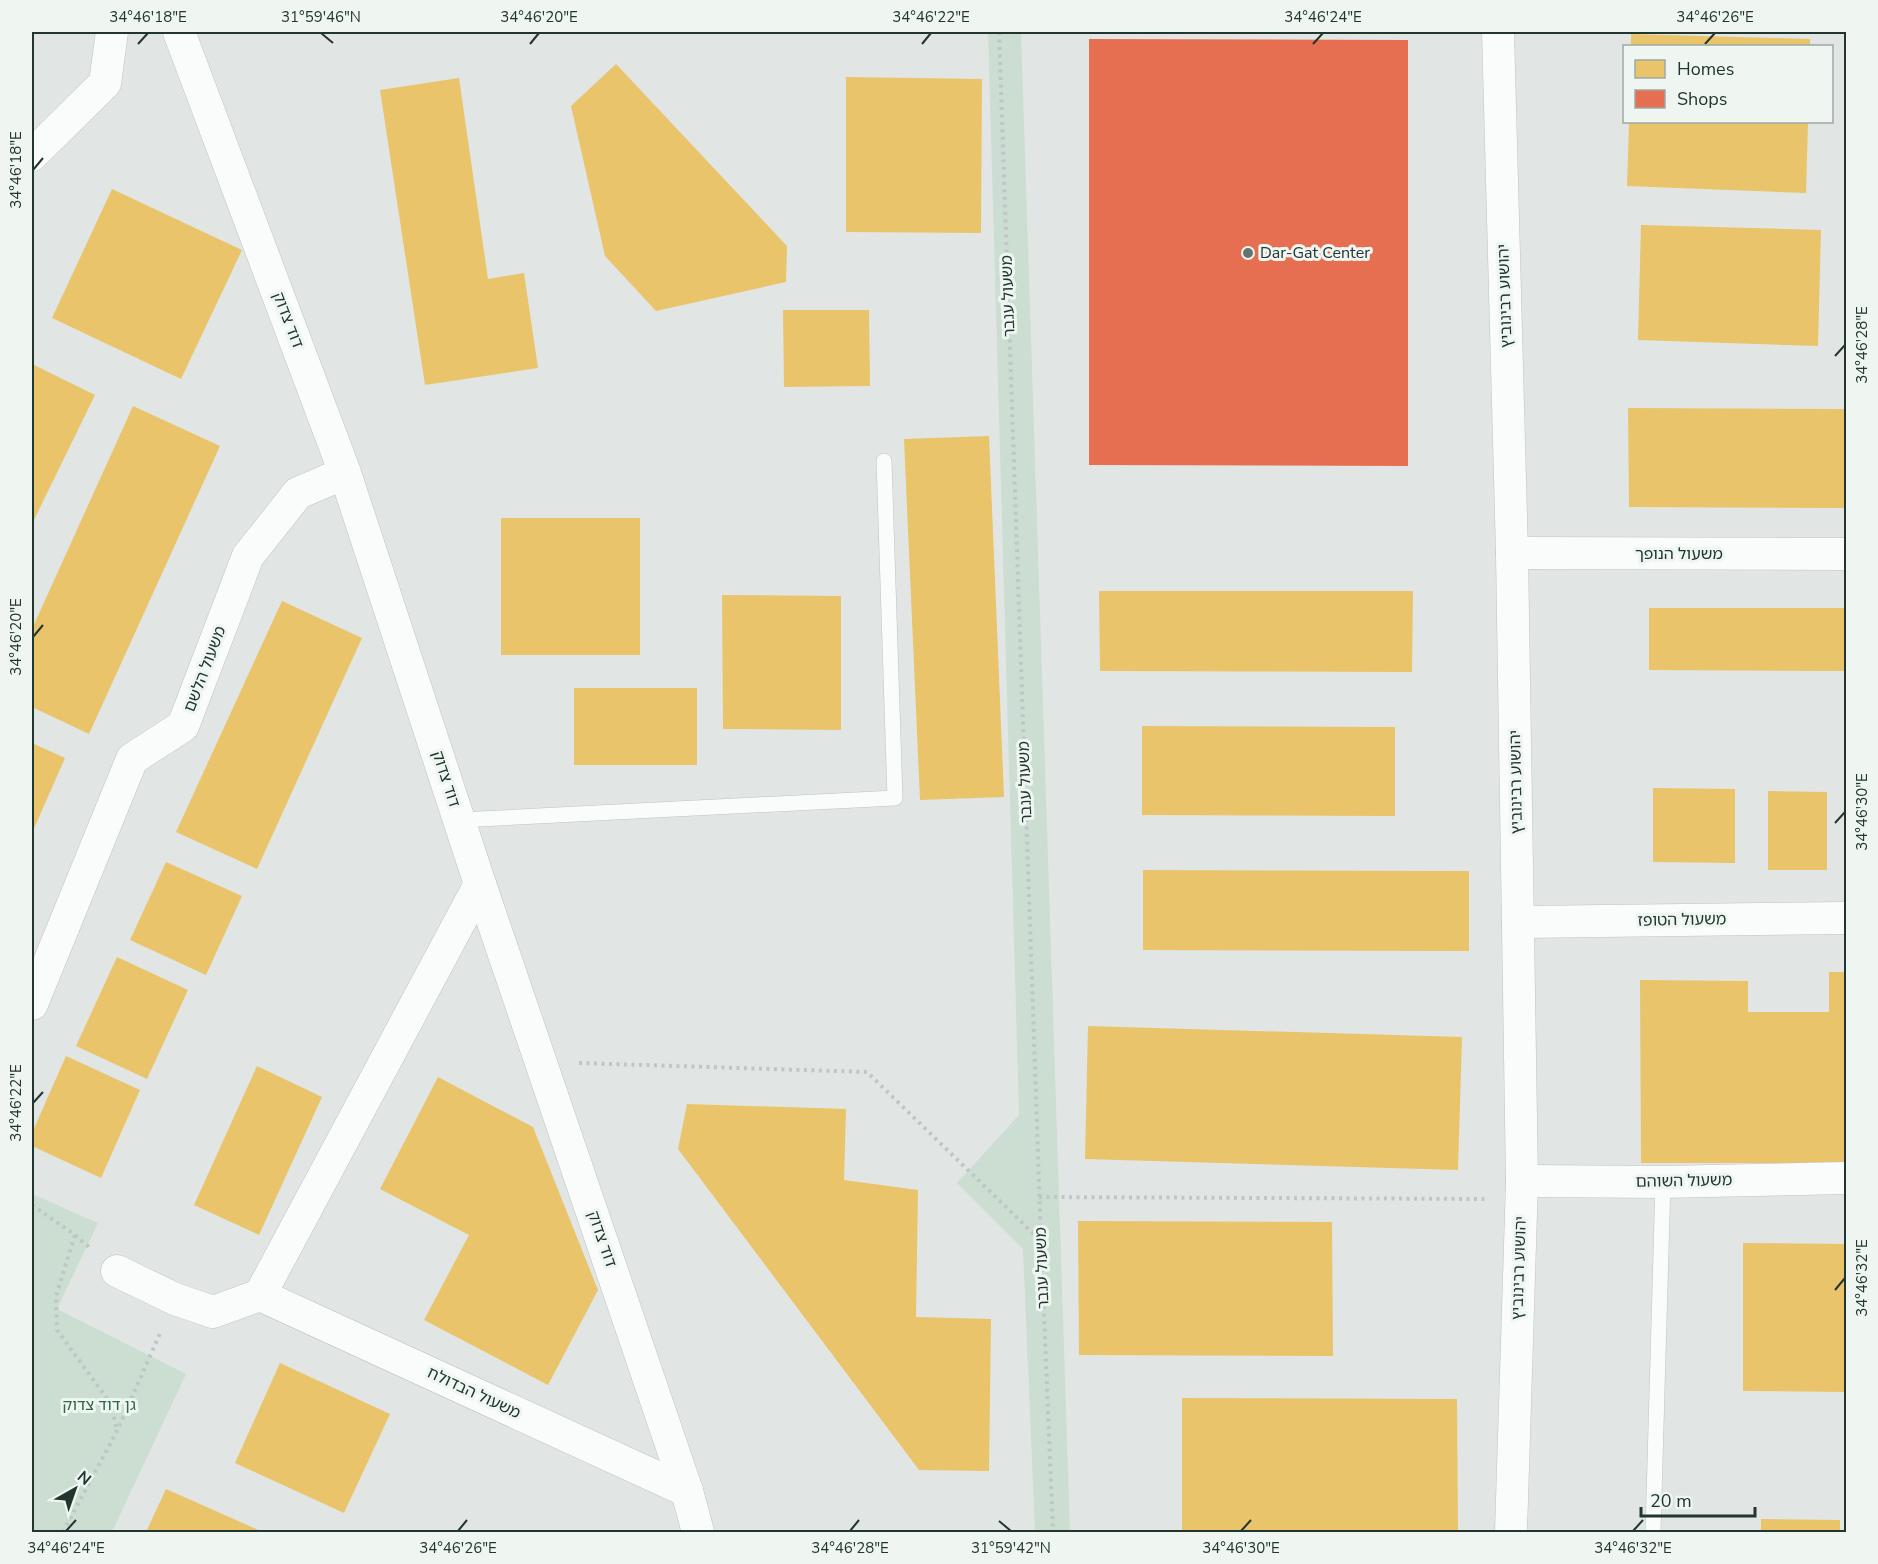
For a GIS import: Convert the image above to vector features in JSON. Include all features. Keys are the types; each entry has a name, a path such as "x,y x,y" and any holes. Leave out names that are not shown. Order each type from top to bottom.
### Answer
{"street":[{"path":"32,155 105,83 112,32"},
{"name":"דוד צדוק","path":"179,32 345,473 480,884 543,1062 687,1491 698,1533"},
{"name":"יהושוע רבינוביץ","path":"1498,32 1512,554 1521,1190 1511,1533"},
{"name":"משעול הלשם","path":"35,987 132,759 183,726 248,556 298,493 345,473"},
{"name":"משעול הנופך","path":"1512,554 1846,554"},
{"path":"117,1271 175,1299 213,1312 260,1295 480,884"},
{"name":"משעול הטופז","path":"1518,922 1846,918"},
{"name":"משעול השוהם","path":"1521,1190 1663,1182 1846,1178"},
{"name":"משעול הבדולח","path":"260,1295 687,1491"}],"lane":[{"path":"459,820 895,798 884,461"},
{"path":"1653,1533 1663,1182"}],"path":[{"name":"משעול ענבר","path":"999,32 1039,1197 1053,1533"},
{"path":"543,1062 867,1072 1041,1240"},
{"path":"1039,1197 1521,1190"},
{"path":"32,1205 75,1235 56,1296 57,1330 111,1404 117,1431"},
{"path":"63,1533 117,1431 175,1299"}],"green space":[{"path":"988,32 1021,32 1070,1532 1035,1532 1023,1249 957,1183 1019,1115"},
{"name":"גן דוד צדוק","path":"32,1194 98,1223 57,1309 186,1374 112,1532 32,1532"}],"building: Homes":[{"path":"1631,34 1810,39 1810,45 1631,45"},
{"path":"616,64 787,246 786,282 656,311 605,256 571,106"},
{"path":"846,77 982,79 981,233 846,232"},
{"path":"459,78 488,279 524,273 538,368 425,385 380,90"},
{"path":"1629,123 1808,123 1806,193 1627,186"},
{"path":"112,189 242,250 181,379 52,318"},
{"path":"1641,225 1821,230 1818,346 1638,340"},
{"path":"783,310 869,310 870,386 784,387"},
{"path":"32,364 95,395 32,524"},
{"path":"133,406 220,446 89,734 32,707 32,629"},
{"path":"1628,408 1846,409 1846,508 1629,507"},
{"path":"989,436 1004,797 920,800 904,439"},
{"path":"501,518 640,518 640,655 501,655"},
{"path":"1099,591 1413,591 1412,672 1100,671"},
{"path":"722,595 841,596 841,730 723,729"},
{"path":"282,601 362,638 257,869 176,832"},
{"path":"1649,608 1846,608 1846,671 1649,670"},
{"path":"574,688 697,688 697,765 574,765"},
{"path":"1142,726 1395,727 1395,816 1142,815"},
{"path":"32,743 65,758 32,833"},
{"path":"1653,788 1735,789 1735,863 1653,862"},
{"path":"1768,791 1827,792 1827,870 1768,870"},
{"path":"166,862 242,896 206,975 130,940"},
{"path":"1143,870 1469,871 1469,951 1143,950"},
{"path":"117,957 188,990 147,1079 76,1046"},
{"path":"1829,972 1846,972 1846,1163 1641,1163 1640,980 1748,981 1748,1012 1829,1012"},
{"path":"1088,1026 1462,1037 1458,1170 1085,1159"},
{"path":"66,1056 140,1090 101,1178 32,1146 32,1133"},
{"path":"257,1066 322,1097 259,1235 194,1205"},
{"path":"438,1077 533,1127 598,1290 548,1385 424,1320 469,1235 380,1189"},
{"path":"687,1104 846,1109 844,1180 918,1190 916,1317 991,1319 989,1471 919,1470 678,1149"},
{"path":"1078,1221 1332,1222 1333,1356 1079,1355"},
{"path":"1743,1243 1846,1244 1846,1392 1743,1391"},
{"path":"280,1363 390,1414 344,1513 235,1463"},
{"path":"1182,1398 1457,1399 1458,1532 1182,1531"},
{"path":"166,1489 263,1532 146,1532"},
{"path":"1761,1519 1840,1520 1840,1532 1761,1532"}],"building: Shops":[{"name":"Dar-Gat Center","path":"1089,39 1408,40 1408,466 1089,465"}],"place":[{"name":"Dar-Gat Center","path":"1248,253"}]}
